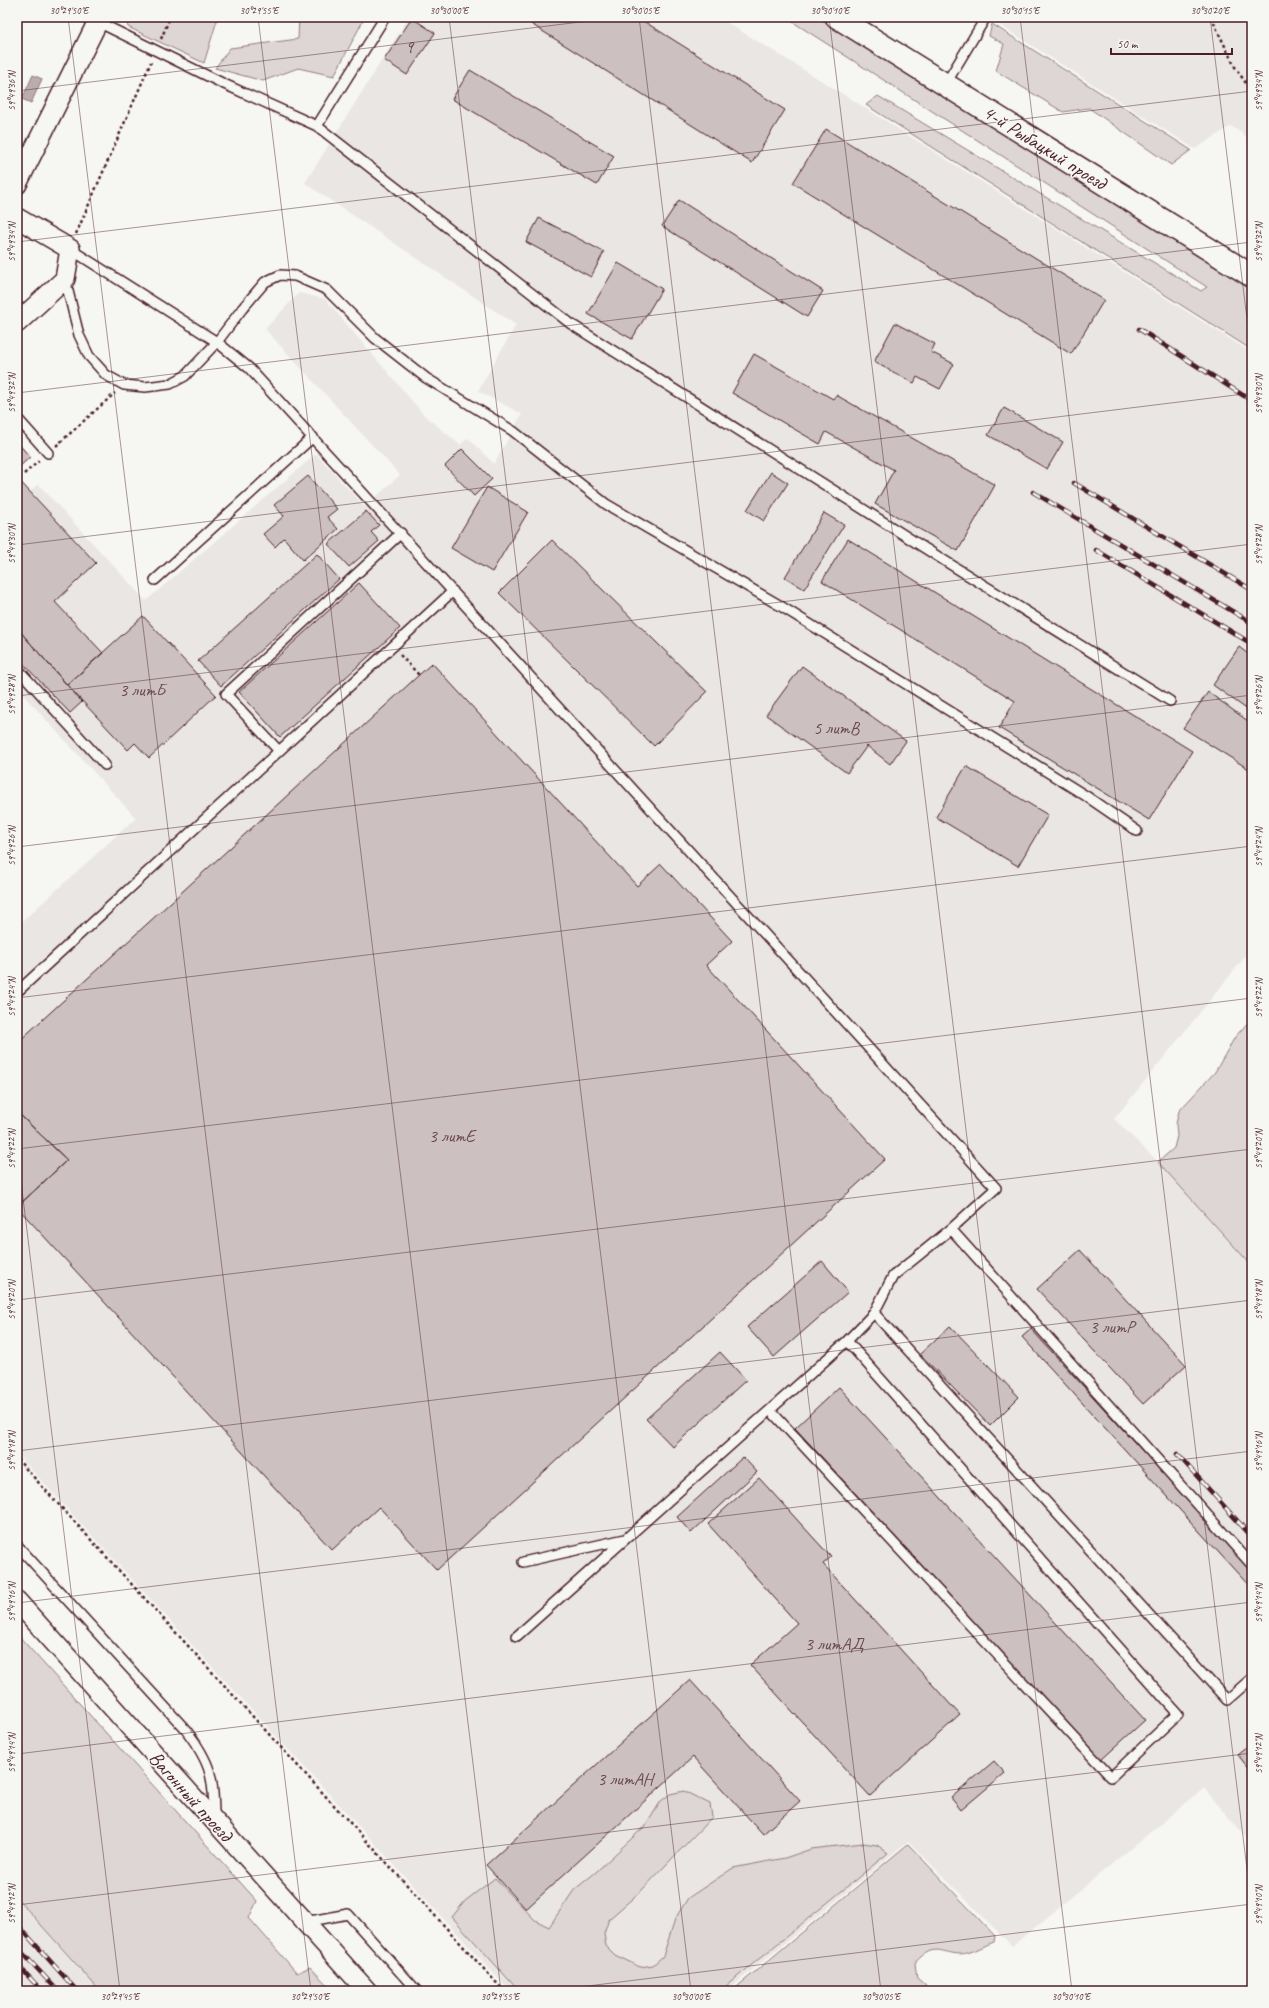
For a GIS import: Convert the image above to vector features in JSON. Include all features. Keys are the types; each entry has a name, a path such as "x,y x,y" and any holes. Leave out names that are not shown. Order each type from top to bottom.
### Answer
{"street":[{"name":"4-й Рыбацкий проезд","path":"837,17 1252,276"},
{"path":"17,184 99,20"},
{"path":"17,218 70,249 65,279 17,323"},
{"name":"Вагонный проезд","path":"17,1601 367,1991"}],"lane":[{"path":"317,126 385,17"},
{"path":"945,85 986,17"},
{"path":"99,20 156,52 317,126 571,324 944,561 1170,701"},
{"path":"70,249 217,342 249,368 401,533 996,1188 951,1230 893,1276 874,1314 847,1341 517,1636"},
{"path":"65,279 80,335 89,356 106,375 124,385 145,387 170,384 185,376 217,342 265,282 280,275 295,276 327,290 375,338 426,378 513,431 606,504 792,614 1086,796 1137,831"},
{"path":"17,418 48,453"},
{"path":"155,580 313,437"},
{"path":"279,751 226,694 401,533"},
{"path":"17,992 453,591"},
{"path":"17,668 105,765"},
{"path":"951,1230 1252,1565"},
{"path":"874,1314 1227,1700 1252,1678"},
{"path":"770,1410 1111,1777 1178,1714 847,1341"},
{"path":"522,1562 626,1538"},
{"path":"17,1545 186,1730 200,1749 213,1779 214,1821"},
{"path":"304,1922 348,1914 418,1991"}],"path":[{"path":"70,249 170,17"},
{"path":"1211,17 1236,67 1252,92"},
{"path":"24,474 124,385"},
{"path":"392,646 419,675"},
{"path":"17,1459 504,1991"}],"shaded area":[{"path":"125,17 218,17 204,63 128,27"},
{"path":"299,17 365,17 334,76 298,68 263,81 215,68 230,48 298,39"},
{"path":"409,17 718,17 862,106 1252,353 1252,948 1114,1119 1158,1162 1252,1266 1252,1845 1204,1788 1012,1946 908,1841 727,1991 510,1991 17,1454 17,926 136,818 17,688 17,478 30,492 38,484 146,601 316,454 365,507 400,475 265,329 299,293 325,299 424,415 460,445 468,438 494,464 522,414 478,391 516,325 305,183"},
{"path":"785,17 817,17 1252,290 1252,350 866,105 878,96 1201,291 1207,287"},
{"path":"987,17 1252,17 1252,140 1231,126 1195,149"},
{"path":"992,24 1191,150 1171,165 1089,108 1063,112 996,71 1004,44 989,36"},
{"path":"33,75 42,79 31,103 22,99"},
{"path":"1252,1018 1252,1266 1158,1162 1174,1148 1177,1136 1176,1124 1179,1111 1215,1072 1235,1037"},
{"path":"17,1634 257,1901 249,1918 297,1973 310,1967 333,1991 100,1991 17,1898"},
{"path":"684,1791 710,1804 712,1817 641,1891 609,1919 604,1934 606,1946 615,1955 640,1967 653,1965 663,1956 675,1919 688,1898 733,1868 785,1858 811,1849 863,1843 877,1845 888,1853 720,1991 519,1991 452,1917 465,1901 495,1878 535,1920 549,1927 574,1890 596,1872 646,1825 661,1801 670,1794"},
{"path":"908,1844 995,1936 994,1942 967,1953 959,1954 935,1950 922,1956 915,1963 917,1978 926,1986 921,1991 732,1991"},
{"path":"17,1898 73,1962 100,1991 17,1991"}],"building":[{"path":"520,17 637,17 785,110 752,163"},
{"path":"412,18 435,33 407,75 384,60"},
{"path":"470,70 614,156 597,185 452,99"},
{"path":"826,129 1104,300 1071,354 793,183"},
{"path":"679,200 823,291 807,317 662,226"},
{"path":"539,218 604,252 591,277 526,242"},
{"path":"618,263 662,289 632,339 588,314"},
{"path":"895,323 935,344 931,352 954,364 940,389 917,377 914,383 874,362"},
{"path":"754,354 833,399 836,395 995,485 958,551 875,504 894,470 826,432 820,444 732,393"},
{"path":"1004,408 1063,442 1047,469 988,435"},
{"path":"17,442 30,457 17,469"},
{"path":"462,449 492,479 474,496 445,466"},
{"path":"771,472 788,483 764,521 747,510"},
{"path":"308,476 337,509 327,517 338,529 303,560 284,538 275,547 263,534 284,516 274,505"},
{"path":"17,478 96,563 55,602 103,653 67,685 17,628"},
{"path":"487,487 528,512 492,572 451,548"},
{"path":"366,511 379,525 371,532 379,541 349,567 328,544"},
{"path":"824,513 844,525 804,589 785,577"},
{"path":"848,539 1192,751 1149,820 999,728 1015,701 822,581"},
{"path":"552,540 707,692 654,746 499,593"},
{"path":"317,554 339,579 221,686 198,661"},
{"path":"359,583 400,628 280,737 239,692"},
{"path":"143,616 216,695 149,758 135,743 128,750 67,685"},
{"path":"17,628 82,702 70,713 17,657"},
{"path":"1239,647 1252,657 1252,713 1213,685"},
{"path":"432,663 637,886 661,864 732,941 706,965 885,1159 437,1570 379,1507 332,1550 17,1207 67,1160 17,1112 17,1043"},
{"path":"802,666 906,741 890,764 867,746 847,773 766,715"},
{"path":"1208,692 1252,724 1252,771 1183,728"},
{"path":"966,766 1048,815 1018,866 936,817"},
{"path":"17,1112 67,1160 17,1207"},
{"path":"1080,1250 1186,1365 1143,1404 1037,1289"},
{"path":"822,1261 848,1292 774,1357 747,1327"},
{"path":"950,1326 1019,1397 990,1426 920,1354"},
{"path":"1031,1329 1252,1571 1252,1589 1022,1337"},
{"path":"720,1352 746,1380 673,1447 646,1419"},
{"path":"839,1387 1145,1720 1101,1760 795,1428"},
{"path":"743,1457 757,1472 691,1533 677,1517"},
{"path":"759,1478 831,1557 823,1564 960,1715 870,1796 750,1665 797,1623 708,1524"},
{"path":"690,1680 800,1801 763,1834 693,1757 526,1909 486,1865"},
{"path":"1252,1742 1252,1772 1237,1754"},
{"path":"994,1761 1005,1773 961,1810 951,1798"}],"railway":[{"path":"1139,329 1252,401"},
{"path":"1074,483 1252,590"},
{"path":"1033,492 1252,623"},
{"path":"1096,550 1252,644"},
{"path":"1177,1454 1252,1537"},
{"path":"17,1924 77,1991"},
{"path":"17,1947 58,1991"},
{"path":"17,1964 42,1991"}]}
